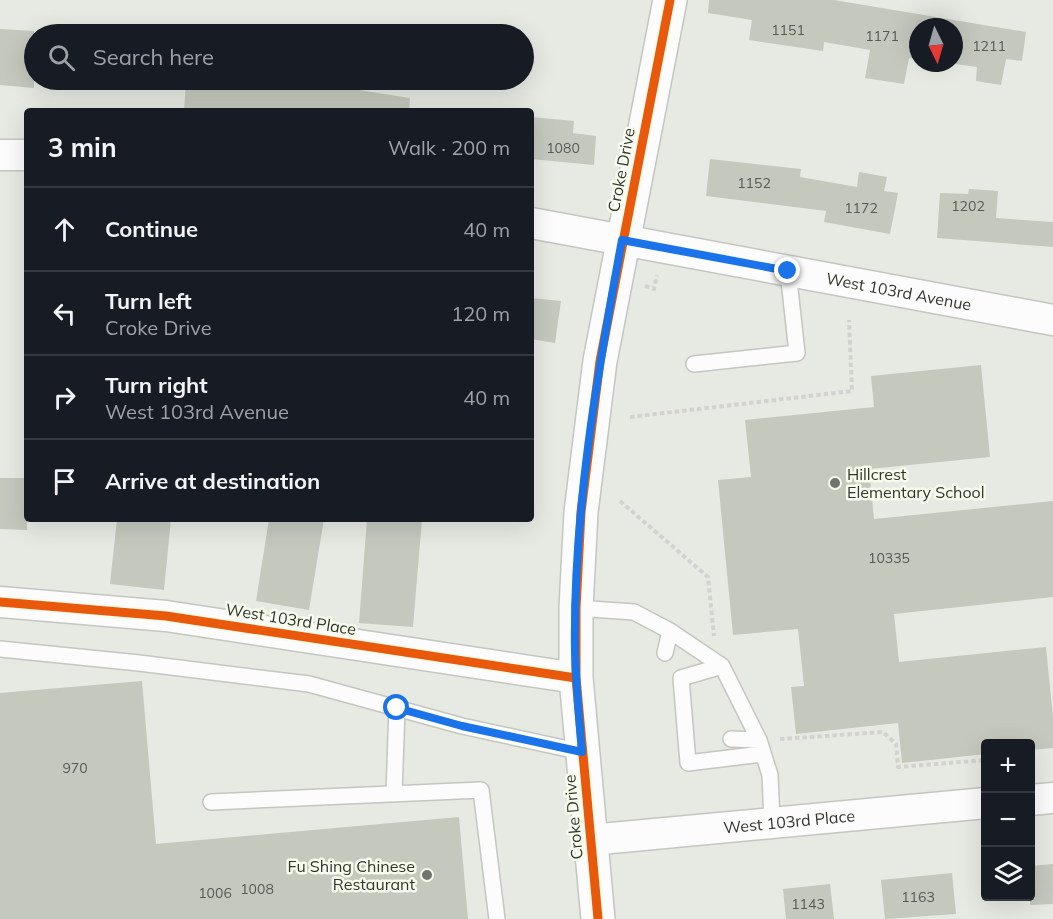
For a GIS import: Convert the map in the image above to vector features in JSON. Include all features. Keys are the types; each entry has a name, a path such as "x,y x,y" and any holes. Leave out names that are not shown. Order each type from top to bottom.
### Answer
{"street":[{"name":"Croke Drive","path":"597,919 576,678 576,608 581,512 598,372 670,0"},
{"path":"0,155 24,155"},
{"name":"West 103rd Avenue","path":"534,224 1053,320"},
{"name":"West 103rd Place","path":"0,602 166,616 576,678"},
{"path":"1035,800 1053,798"},
{"name":"West 103rd Place","path":"590,840 981,804"}],"lane":[{"path":"694,364 797,353 788,271"},
{"path":"576,608 634,612 670,631 722,666 760,747 770,775 772,822"},
{"path":"665,653 670,631"},
{"path":"0,649 309,684 462,726 582,752"},
{"path":"722,666 681,678 688,764 760,747"},
{"path":"394,794 397,708"},
{"path":"731,739 760,747"},
{"path":"211,802 481,790 496,919"}],"path":[{"path":"630,417 852,391 849,320"},
{"path":"620,501 708,577 714,635 704,654"},
{"path":"760,747 883,732 896,744 898,767 981,760"}],"building":[{"path":"709,0 834,0 942,18 909,18 909,58 904,84 865,78 870,50 824,42 823,51 749,40 752,20 708,13"},
{"path":"963,22 1026,32 1022,61 1006,59 1001,85 976,81 977,67 963,65"},
{"path":"0,29 24,30 24,87 0,85"},
{"path":"185,90 359,90 410,98 409,108 184,108"},
{"path":"534,117 574,121 573,133 596,136 594,165 534,159"},
{"path":"710,159 801,169 800,177 857,187 859,172 887,177 884,191 898,193 890,234 824,222 826,211 706,196"},
{"path":"969,189 998,191 996,218 1053,222 1053,247 937,238 940,193 968,194"},
{"path":"534,298 561,301 555,343 534,340"},
{"name":"Hillcrest Elementary School","path":"981,365 990,457 869,469 874,519 1053,501 1053,597 894,614 899,662 1046,647 1053,717 1053,748 1035,750 1035,739 981,739 981,755 902,763 898,723 796,734 791,687 804,686 798,629 733,635 718,480 751,477 745,420 874,407 871,376"},
{"path":"0,478 24,478 24,522 27,522 27,530 0,529"},
{"path":"117,522 171,522 164,590 110,584"},
{"path":"269,522 324,522 309,610 256,601"},
{"path":"367,522 422,522 413,627 359,623"},
{"path":"142,681 156,844 459,817 468,919 0,919 0,693"},
{"path":"1053,864 1053,904 1030,905 1030,901 1035,901 1035,866"},
{"path":"952,873 956,914 885,919 881,880"},
{"path":"830,884 834,919 786,919 783,889"}],"cycle path":[{"path":"598,919 576,678 576,608 581,512 600,361 670,0"},
{"path":"0,602 166,616 576,678"}],"place":[{"name":"Hillcrest Elementary School","path":"835,483"},
{"name":"Fu Shing Chinese Restaurant","path":"427,875"}],"route":[{"path":"397,708 462,726 582,752 575,650 581,512 600,361 622,240 788,271"}]}
